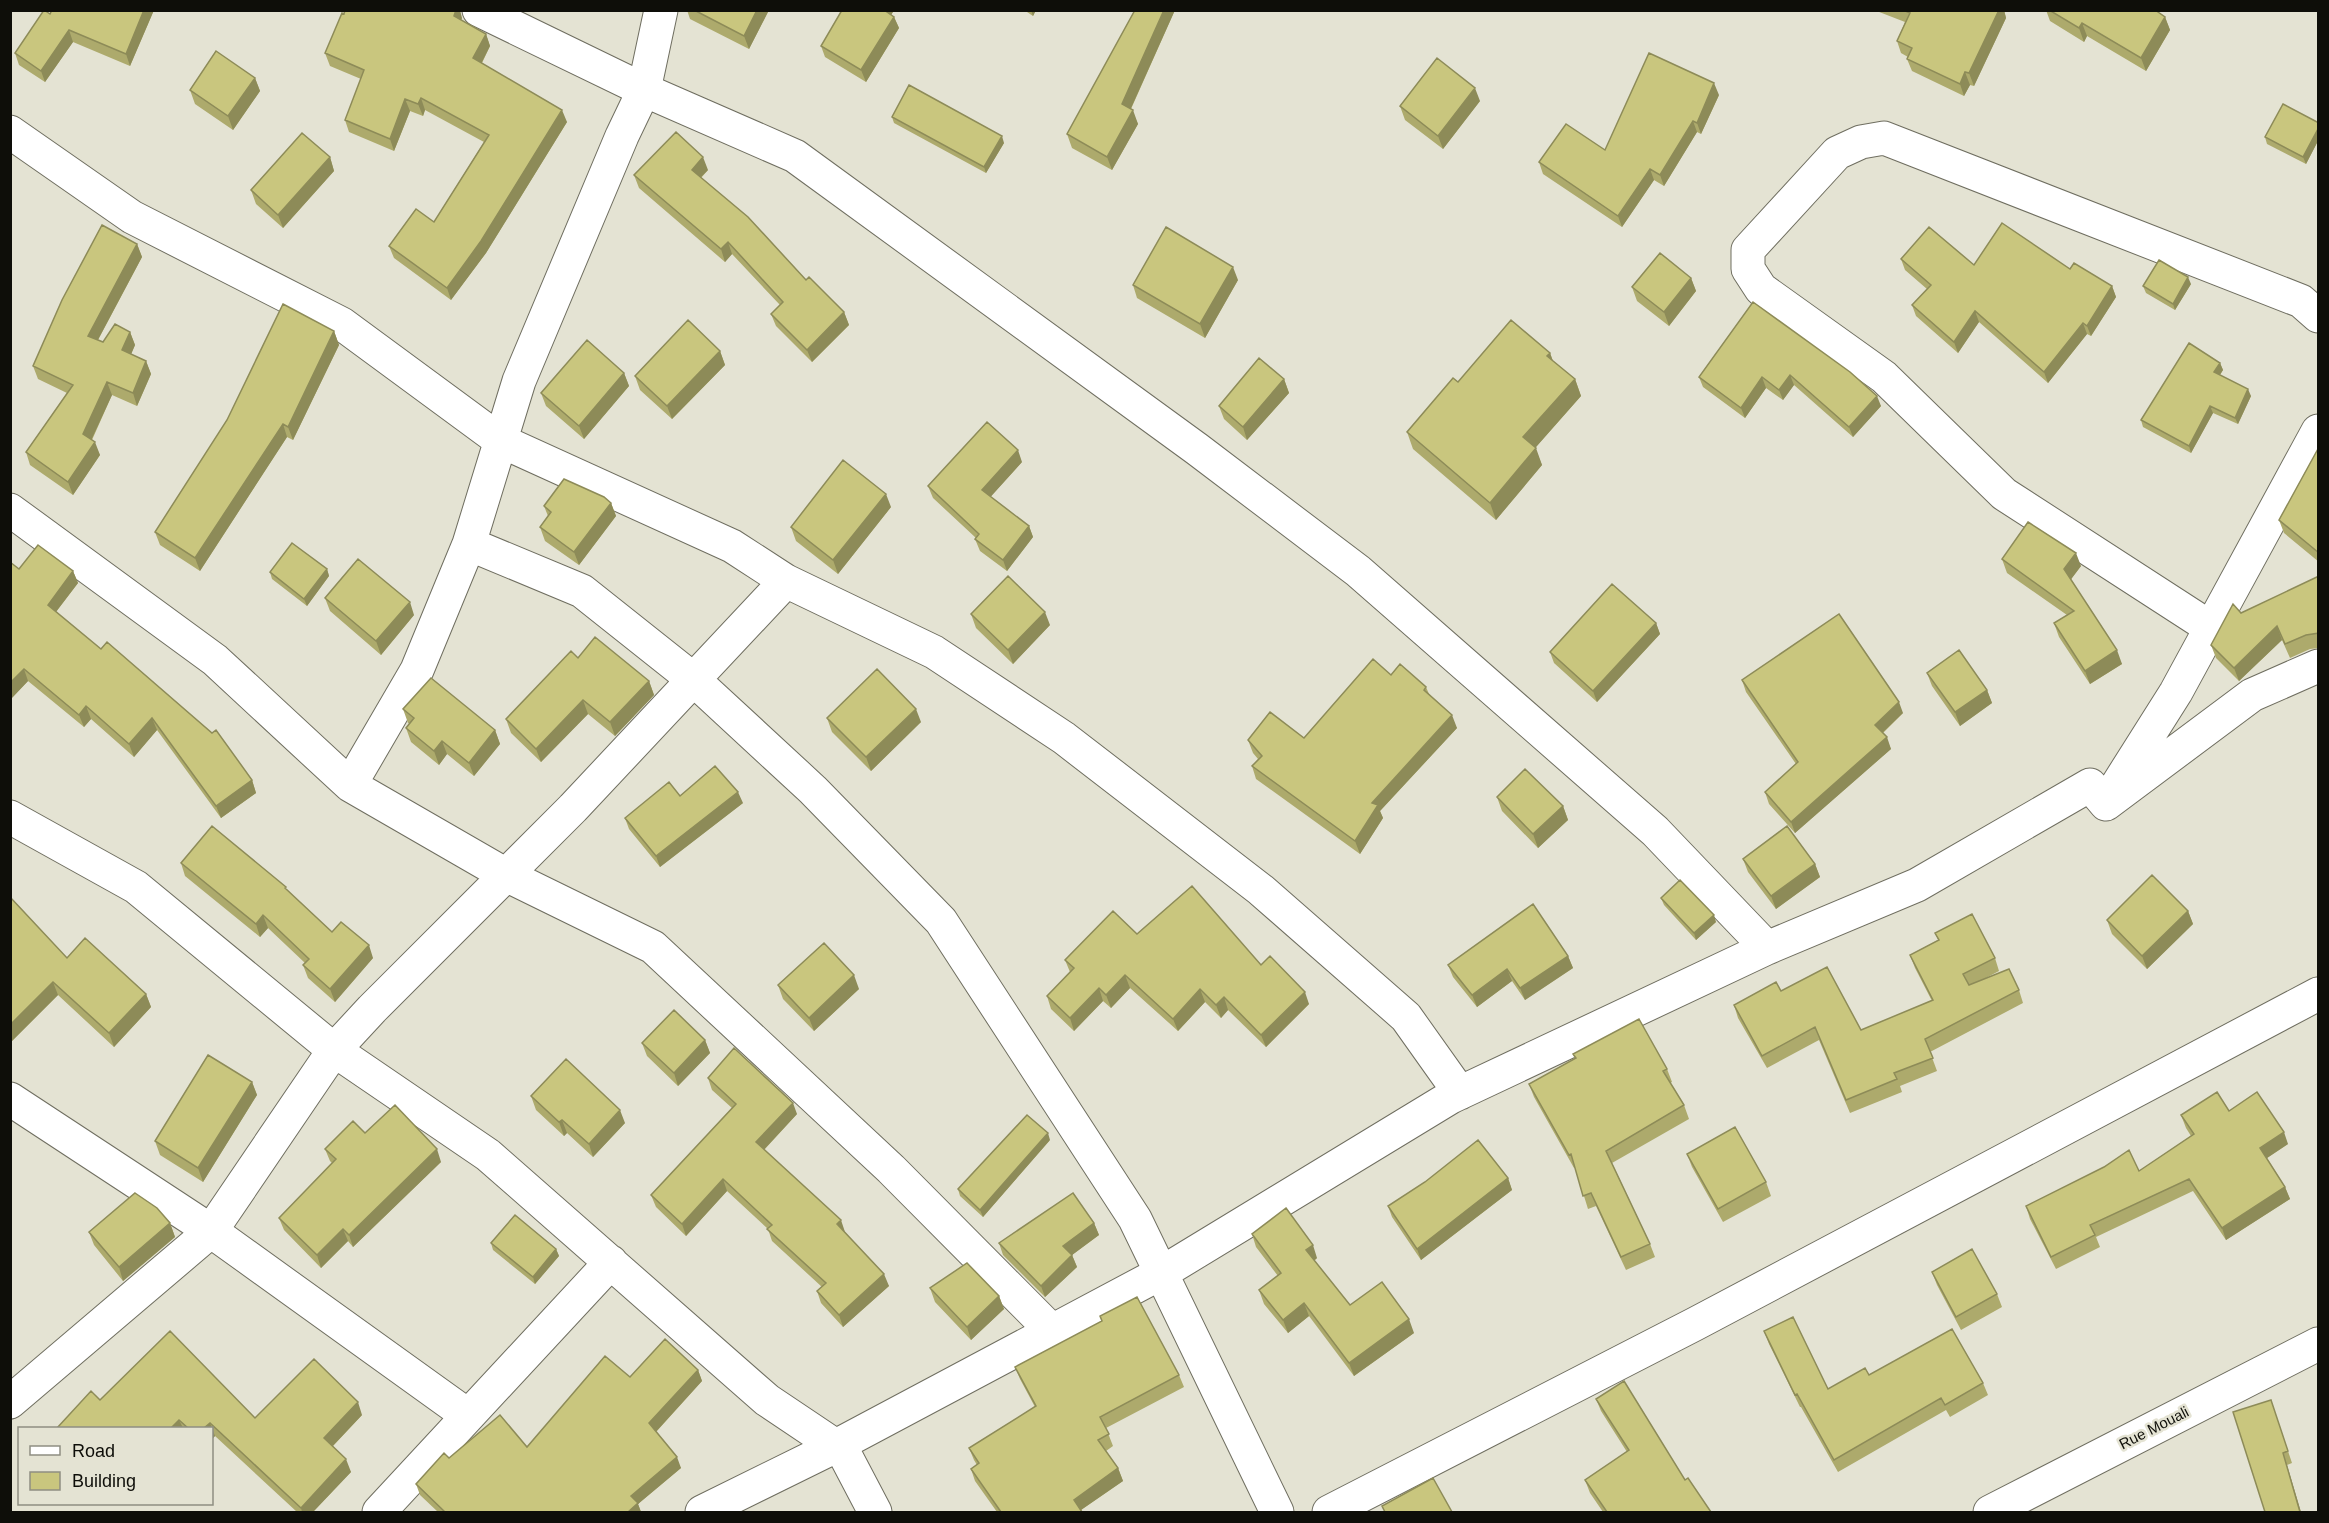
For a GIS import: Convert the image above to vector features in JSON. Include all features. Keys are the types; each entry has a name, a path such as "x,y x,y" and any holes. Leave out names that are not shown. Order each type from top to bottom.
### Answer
{"street":[{"path":"479,10 644,90 795,156 1197,449 1358,571 1655,831 1767,948"},
{"path":"350,785 417,670 469,544 519,381 621,136 644,90 661,10"},
{"path":"10,132 132,217 342,324 501,441 732,546 786,581 934,652 1064,738 1260,890 1406,1017 1460,1093"},
{"path":"2211,628 2004,494 1884,377 1761,289 1748,269 1748,250 1837,153 1861,142 1884,138 2301,301 2319,316"},
{"path":"2106,804 2176,692 2319,431"},
{"path":"10,510 215,660 350,785 506,875 653,947 891,1169 1052,1331"},
{"path":"469,544 582,591 694,680 813,790 941,921 1135,1219 1163,1272 1277,1512"},
{"path":"10,1402 211,1231 334,1050 573,808 786,581"},
{"path":"2106,804 2252,695 2319,666"},
{"path":"702,1512 836,1446 1163,1272 1460,1093 1767,948 1917,885 2090,785 2106,804"},
{"path":"10,817 136,887 334,1050 488,1155 767,1400 843,1451 875,1512"},
{"path":"1329,1512 1695,1324 2319,994"},
{"path":"10,1100 211,1231 467,1415"},
{"path":"379,1512 611,1262"},
{"name":"Rue Mouali","path":"1990,1512 2319,1344"}],"building":[{"path":"44,10 50,14 52,10 144,10 126,54 69,30 41,71 15,53"},
{"path":"345,10 456,10 454,16 486,34 473,58 562,110 481,241 447,288 389,246 416,209 434,222 489,135 421,98 418,104 405,99 390,139 345,120 364,70 325,53"},
{"path":"694,10 757,10 744,36"},
{"path":"842,10 884,10 894,17 861,70 821,46"},
{"path":"1135,10 1164,10 1122,104 1133,110 1107,157 1067,134"},
{"path":"1903,10 1999,10 1969,73 1965,72 1960,84 1907,59 1912,48 1897,41 1910,13"},
{"path":"2049,10 2155,10 2165,17 2141,58 2082,23 2079,28"},
{"path":"216,51 255,78 228,116 190,90"},
{"path":"1649,53 1714,83 1697,123 1693,121 1660,175 1650,169 1618,216 1539,162 1566,124 1605,150"},
{"path":"1437,58 1475,88 1438,136 1400,106"},
{"path":"909,85 1002,136 984,167 892,117"},
{"path":"2283,104 2319,123 2303,157 2265,137"},
{"path":"676,132 703,157 692,170 748,217 806,280 809,277 844,312 807,350 771,314 783,302 728,242 721,249 634,175"},
{"path":"302,133 330,157 278,215 251,190"},
{"path":"2002,223 2070,269 2074,263 2112,286 2087,326 2083,323 2044,372 1975,311 1954,342 1912,305 1931,285 1901,259 1929,227 1974,265"},
{"path":"102,225 137,244 88,336 103,342 115,324 130,332 122,350 146,361 133,393 107,382 83,434 95,442 68,482 26,452 73,385 33,366 62,300"},
{"path":"1166,227 1233,267 1200,324 1133,285"},
{"path":"1660,253 1691,278 1664,312 1632,287"},
{"path":"2159,260 2188,277 2173,304 2143,286"},
{"path":"1753,302 1850,372 1877,396 1849,427 1790,375 1779,390 1762,377 1741,408 1699,377"},
{"path":"283,304 334,331 288,427 283,424 195,558 155,532 227,420"},
{"path":"688,320 720,351 667,406 635,376"},
{"path":"1511,320 1550,353 1547,356 1575,379 1523,437 1536,448 1490,503 1407,432 1453,378 1458,382"},
{"path":"587,340 624,373 579,426 541,393"},
{"path":"2189,343 2220,363 2214,372 2248,389 2235,418 2210,406 2189,446 2141,420"},
{"path":"1259,358 1284,379 1243,427 1219,406"},
{"path":"987,422 1018,450 982,490 1029,526 1003,560 975,539 979,534 928,486"},
{"path":"2319,447 2319,553 2279,520"},
{"path":"843,460 886,494 833,560 791,527"},
{"path":"564,479 604,497 611,503 574,552 540,527 551,512 544,506"},
{"path":"2028,522 2076,553 2064,569 2117,650 2085,671 2054,623 2074,611 2002,559"},
{"path":"292,543 327,569 304,599 270,572"},
{"path":"38,545 73,571 48,605 101,649 107,642 212,733 216,730 252,780 216,806 152,718 129,744 86,706 79,715 24,669 10,683 10,562 19,569"},
{"path":"358,559 410,602 376,641 325,598"},
{"path":"1008,576 1045,612 1008,650 971,614"},
{"path":"2319,576 2319,633 2306,635 2285,644 2277,626 2234,668 2211,645 2233,604 2241,613"},
{"path":"1612,584 1656,623 1593,691 1550,652"},
{"path":"1839,614 1899,702 1875,725 1887,737 1791,822 1765,792 1798,762 1742,680"},
{"path":"595,637 649,681 610,722 583,700 536,749 506,719 571,651 578,658"},
{"path":"1959,650 1987,690 1955,712 1927,673"},
{"path":"1373,659 1391,675 1400,664 1452,715 1372,803 1378,805 1355,841 1252,766 1262,756 1248,740 1270,712 1304,738"},
{"path":"877,669 916,709 866,757 827,718"},
{"path":"431,678 495,730 469,763 442,741 434,751 406,728 414,718 403,709"},
{"path":"715,766 738,792 656,856 625,818 669,782 680,796"},
{"path":"1525,769 1563,806 1533,834 1497,797"},
{"path":"212,826 286,887 332,932 341,922 369,945 330,989 303,965 309,959 263,915 256,924 181,863"},
{"path":"1787,826 1815,864 1771,896 1743,859"},
{"path":"2152,875 2188,911 2142,956 2107,920"},
{"path":"1680,880 1714,915 1694,933 1661,898"},
{"path":"1192,886 1261,965 1270,956 1305,992 1261,1035 1224,997 1216,1005 1200,989 1173,1019 1125,975 1106,995 1099,988 1070,1018 1047,996 1074,968 1065,960 1113,911 1137,934"},
{"path":"10,897 67,958 85,938 146,994 109,1033 53,982 10,1025"},
{"path":"1533,904 1568,956 1520,988 1507,969 1472,995 1448,965"},
{"path":"1972,914 1995,958 1963,974 1969,985 2009,969 2019,990 1925,1039 1933,1058 1894,1073 1897,1079 1846,1100 1815,1027 1762,1056 1734,1005 1776,982 1781,991 1827,967 1861,1030 1933,1000 1910,955 1939,940 1935,933"},
{"path":"824,943 854,975 809,1018 778,985"},
{"path":"674,1010 705,1040 674,1073 642,1043"},
{"path":"1639,1019 1667,1069 1663,1071 1684,1105 1606,1151 1650,1244 1621,1257 1591,1193 1583,1196 1571,1154 1569,1155 1529,1084 1576,1058 1573,1054"},
{"path":"734,1048 793,1103 756,1142 841,1220 837,1224 884,1274 839,1315 817,1291 826,1283 767,1229 772,1225 723,1179 682,1224 651,1195 736,1104 708,1078"},
{"path":"208,1055 252,1082 198,1168 155,1141"},
{"path":"566,1059 620,1110 589,1144 562,1120 559,1122 531,1096"},
{"path":"2217,1092 2229,1111 2257,1092 2284,1132 2260,1148 2285,1187 2222,1228 2189,1179 2090,1225 2095,1235 2051,1257 2026,1206 2104,1167 2129,1150 2139,1171 2194,1134 2181,1115"},
{"path":"395,1105 437,1149 349,1235 343,1229 317,1255 279,1218 336,1159 325,1149 353,1121 365,1133"},
{"path":"1027,1115 1048,1133 980,1210 958,1189"},
{"path":"1735,1127 1766,1182 1718,1209 1687,1154"},
{"path":"1478,1140 1508,1178 1417,1249 1388,1206 1425,1182"},
{"path":"135,1193 157,1208 170,1223 119,1267 89,1232"},
{"path":"1073,1193 1094,1223 1063,1246 1072,1255 1041,1286 999,1243"},
{"path":"1286,1208 1313,1245 1306,1250 1350,1305 1382,1282 1409,1319 1349,1363 1304,1303 1283,1320 1259,1290 1281,1273 1252,1234"},
{"path":"515,1215 556,1249 533,1277 491,1243"},
{"path":"1972,1249 1997,1294 1956,1317 1932,1272"},
{"path":"967,1263 999,1296 967,1327 930,1288"},
{"path":"1137,1297 1179,1375 1100,1417 1109,1434 1098,1440 1118,1468 1074,1500 1082,1512 1001,1512 971,1469 979,1463 969,1448 1036,1406 1015,1367 1102,1321 1100,1316"},
{"path":"1793,1317 1828,1389 1865,1368 1869,1375 1952,1329 1983,1383 1945,1405 1941,1398 1834,1460 1797,1394 1795,1395 1764,1331"},
{"path":"170,1331 255,1418 314,1359 358,1402 324,1438 346,1459 301,1508 210,1423 205,1427 187,1427 179,1420 172,1427 58,1427 91,1391 100,1400"},
{"path":"665,1339 698,1370 649,1423 677,1457 631,1496 638,1503 628,1512 445,1512 416,1484 444,1453 449,1458 500,1415 527,1447 605,1356 630,1377"},
{"path":"1624,1381 1685,1480 1688,1478 1711,1512 1607,1512 1585,1480 1629,1450 1596,1399"},
{"path":"2271,1400 2288,1451 2283,1453 2300,1512 2265,1512 2233,1412"},
{"path":"1433,1478 1452,1512 1385,1512 1382,1506"}]}
